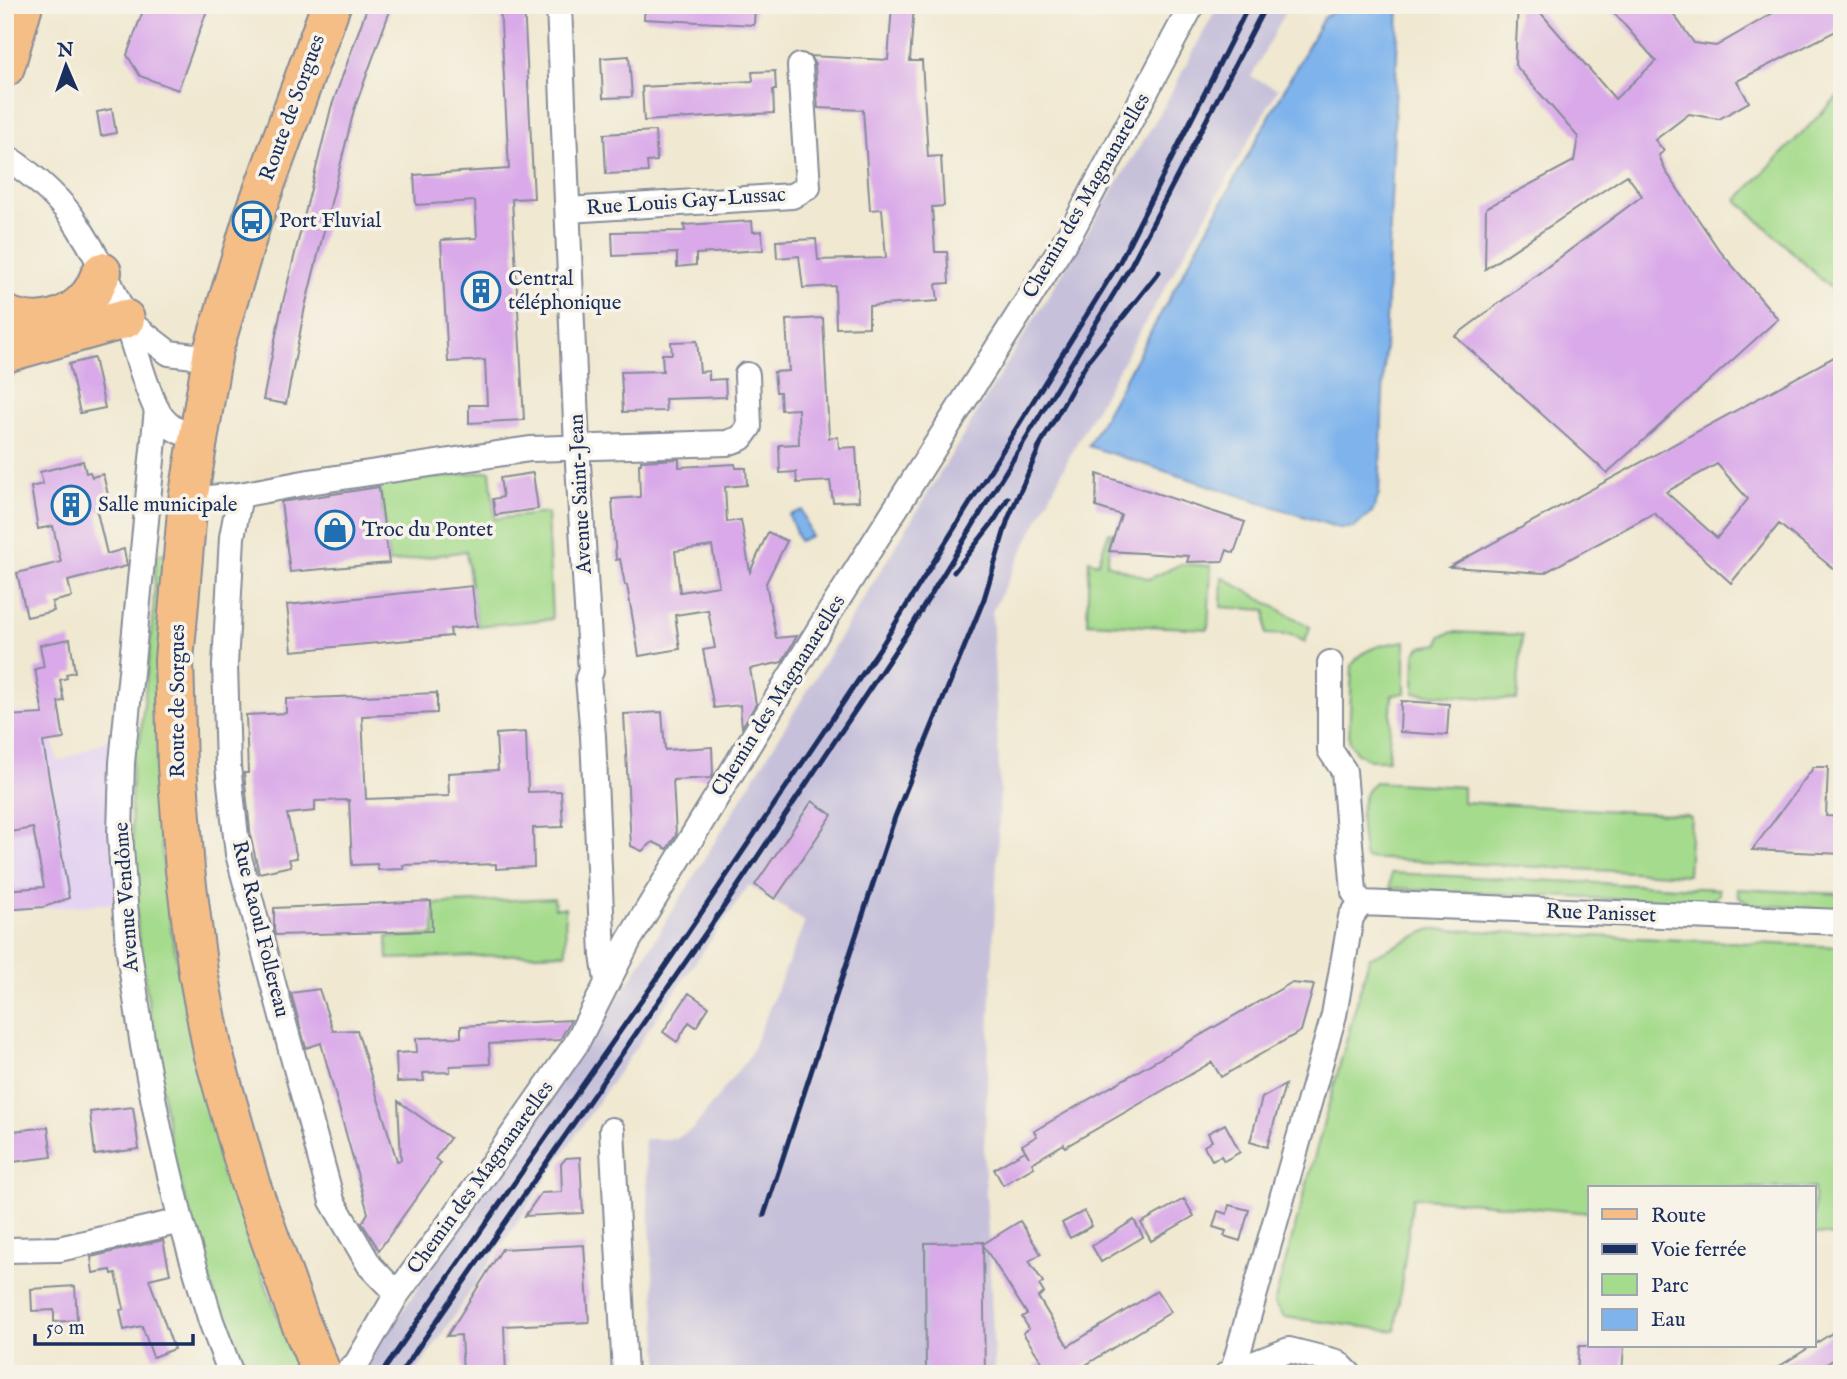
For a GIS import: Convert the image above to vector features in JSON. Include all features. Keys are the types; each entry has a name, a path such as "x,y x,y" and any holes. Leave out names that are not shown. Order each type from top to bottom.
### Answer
{"main road":[{"path":"5,67 23,5"},
{"name":"Route de Sorgues","path":"322,1374 299,1319 250,1183 212,1052 185,870 178,779 174,660 188,500 214,351 252,221 331,5"},
{"path":"5,315 35,324 52,321 89,296 102,272"},
{"path":"5,353 125,319"}],"street":[{"name":"Avenue Saint-Jean","path":"558,5 577,448 591,671 588,678 599,898 607,981"},
{"name":"Chemin des Magnanarelles","path":"346,1374 357,1363 397,1294 576,1044 629,940 821,626 1071,232 1192,5"},
{"name":"Rue Louis Gay-Lussac","path":"568,210 792,196 808,187 800,66"},
{"path":"5,156 55,197 78,225 125,319 153,399 170,426 184,435 198,436"},
{"path":"125,319 169,353 194,356 214,351"},
{"path":"153,399 169,353"},
{"path":"188,500 240,495 530,449 727,443 741,438 749,427 747,375"},
{"name":"Avenue Vendôme","path":"153,399 122,763 120,834 128,945 160,1133 181,1221 211,1321 231,1374"},
{"name":"Rue Raoul Follereau","path":"240,495 232,537 225,665 228,766 238,854 332,1201 370,1266 397,1294"},
{"path":"1230,1373 1334,1015 1351,917 1360,903 1354,892 1344,771 1330,750 1330,663"},
{"name":"Rue Panisset","path":"1360,903 1842,922"},
{"path":"612,1130 625,1374"},
{"path":"5,1250 59,1249 181,1221"},
{"path":"1230,1373 1289,1350 1337,1362 1349,1374"}],"shaded area":[{"path":"1218,5 1289,5 1251,77 1278,89 1076,444 992,612 1000,793 984,1152 995,1374 660,1374 644,1139 675,1139 693,1129 750,1055 805,922 749,885 598,1102 415,1374 359,1374 631,979 1162,110"},
{"path":"45,711 58,762 117,736 117,903 5,911 5,713"}],"green space":[{"path":"1842,92 1842,299 1737,200"},
{"path":"490,471 495,519 547,513 552,619 477,626 466,551 389,563 379,484"},
{"path":"1109,532 1112,532 1107,564 1149,579 1181,564 1211,566 1208,629 1087,623 1089,560 1098,563"},
{"path":"164,553 168,580 160,833 170,924 192,1040 220,1150 257,1262 300,1374 239,1374 173,1160 138,936 131,809 132,752 140,741 153,615 156,555"},
{"path":"1222,577 1310,627 1305,642 1292,635 1266,634 1266,610 1221,607"},
{"path":"1453,632 1522,635 1517,700 1414,693 1415,654 1420,647 1439,644 1441,636"},
{"path":"1405,641 1405,693 1392,695 1388,760 1369,760 1357,753 1349,741 1352,665 1369,650"},
{"path":"1375,782 1463,787 1463,802 1687,815 1691,817 1688,875 1365,858 1361,828 1362,807 1368,789"},
{"path":"1391,873 1719,889 1719,895 1706,904 1390,888"},
{"path":"1737,889 1842,894 1842,910 1752,905 1739,897"},
{"path":"554,898 555,908 565,908 566,953 388,959 387,937 434,935 434,904"},
{"path":"1431,929 1842,947 1842,1228 1837,1236 1815,1234 1815,1186 1588,1186 1588,1213 1413,1197 1395,1331 1284,1317 1274,1304 1369,958"}],"water":[{"path":"1345,5 1399,5 1379,494 1373,511 1354,528 1339,528 1088,446 1324,17"},
{"path":"802,510 811,536 799,541 789,515"}],"building":[{"path":"145,5 209,5 178,90 140,76 127,55"},
{"path":"368,5 392,5 354,110 305,307 286,404 263,400 281,310 331,108"},
{"path":"500,5 524,5 534,198 512,199 524,420 469,423 469,405 487,405 485,360 448,362 441,240 477,238 475,201 416,205 414,175 509,169"},
{"path":"645,5 755,5 754,25 644,19"},
{"path":"892,5 914,5 910,61 922,61 928,157 941,156 944,206 932,207 935,252 947,252 949,283 936,284 938,301 869,306 869,327 836,328 835,286 803,288 799,256 777,258 776,241 816,239 818,260 886,258 882,209 870,210 863,110 818,108 815,65 810,56 888,60"},
{"path":"1518,5 1534,5 1615,99 1656,61 1607,5 1667,5 1694,43 1716,46 1787,5 1842,5 1842,28 1737,81 1749,102 1719,119 1689,114 1655,140 1664,151 1659,155 1665,170 1719,250 1778,319 1607,473 1455,336 1642,196 1627,175 1485,269 1486,208 1574,161 1578,137 1515,65"},
{"path":"629,56 632,97 603,98 601,58"},
{"path":"775,71 774,113 644,121 642,87 753,81 752,72"},
{"path":"112,109 116,133 101,136 97,112"},
{"path":"655,131 657,161 647,162 648,172 606,174 604,134"},
{"path":"752,221 753,232 762,231 763,250 696,254 696,265 677,267 677,253 613,256 612,232 685,231 684,225"},
{"path":"823,318 829,438 838,437 839,448 856,447 859,501 833,502 830,481 797,483 796,472 780,473 779,445 799,444 798,409 781,410 780,392 776,392 774,372 789,371 786,320"},
{"path":"697,341 700,372 709,371 709,380 725,379 726,397 665,399 666,411 623,412 621,372 663,371 662,354 672,354 671,342"},
{"path":"1834,357 1842,366 1842,576 1779,524 1731,583 1654,513 1544,573 1449,567","holes":["1717,464 1748,499 1717,538 1666,492"]},
{"path":"94,358 105,408 80,413 69,364"},
{"path":"679,459 679,467 735,464 736,468 746,468 747,485 725,487 727,522 741,520 750,572 768,532 787,541 766,583 776,638 797,636 782,662 750,669 756,704 742,727 740,705 714,708 703,650 715,648 708,610 675,615 680,649 639,656 627,585 620,559 616,560 612,499 640,497 641,461","holes":["712,546 719,586 680,592 675,551"]},
{"path":"83,461 86,473 90,472 92,477 103,474 108,495 104,497 107,509 97,512 107,554 124,549 127,566 68,581 72,597 52,602 54,611 27,617 17,573 61,562 53,526 38,529 31,487 43,484 40,472"},
{"path":"533,473 538,509 495,515 493,499 503,497 500,478"},
{"path":"1097,474 1245,522 1234,553 1227,550 1223,561 1187,562 1189,556 1109,551 1121,515 1096,507"},
{"name":"Troc du Pontet","path":"379,487 389,563 290,572 281,502"},
{"path":"472,586 477,626 450,629 451,636 292,651 287,605"},
{"path":"70,639 75,672 66,674 67,678 60,680 64,701 58,702 64,739 43,742 69,898 44,907 5,910 5,890 44,887 33,828 5,833 5,716 43,714 35,669 44,667 40,645"},
{"path":"437,693 437,713 362,716 366,799 449,796 448,773 498,770 496,734 526,732 528,792 561,791 563,827 533,828 534,867 496,869 496,864 439,864 403,865 404,869 378,870 377,864 352,865 349,800 315,801 315,811 287,814 297,858 289,859 291,866 259,873 251,839 244,773 248,773 246,715 286,713 286,699"},
{"path":"1401,701 1449,704 1447,735 1400,732"},
{"path":"662,712 665,750 712,747 713,774 711,778 673,780 676,835 667,849 653,842 642,851 631,846 624,714"},
{"path":"1814,767 1828,767 1826,816 1842,817 1842,854 1752,850"},
{"path":"812,801 832,815 775,899 755,885"},
{"path":"431,901 432,931 275,935 274,908"},
{"path":"1291,983 1314,985 1301,1031 1221,1077 1212,1062 1065,1147 1064,1144 1032,1163 1034,1167 1003,1185 994,1169 1025,1151 1029,1157 1022,1145 1037,1136 1034,1131"},
{"path":"319,989 333,1031 357,1030 397,1161 401,1160 398,1101 450,1138 435,1159 441,1163 379,1250 362,1223 368,1213 321,1043 306,1048 291,993"},
{"path":"689,993 709,1007 696,1027 689,1022 677,1042 663,1032"},
{"path":"571,1020 560,1040 489,1044 490,1064 450,1066 450,1072 423,1073 424,1081 397,1082 396,1053 417,1052 416,1038 461,1037 461,1026"},
{"path":"1285,1085 1267,1147 1250,1142 1262,1098"},
{"path":"133,1107 139,1149 95,1155 90,1112"},
{"path":"1225,1124 1240,1152 1224,1161 1221,1156 1212,1160 1204,1146 1212,1141 1208,1133"},
{"path":"48,1127 52,1157 5,1163 5,1132"},
{"path":"580,1157 583,1213 525,1216 541,1193 562,1192 561,1164 566,1158"},
{"path":"1184,1199 1194,1216 1151,1241 1141,1223"},
{"path":"1229,1205 1249,1210 1240,1241 1224,1236 1226,1231 1213,1227 1218,1211 1227,1214"},
{"path":"1084,1211 1092,1226 1070,1238 1062,1223"},
{"path":"1134,1220 1143,1237 1101,1262 1092,1246"},
{"path":"1020,1221 1041,1254 1029,1261 1043,1282 1039,1285 1044,1293 1038,1297 1068,1346 1157,1291 1171,1312 1071,1374 1024,1374 1042,1362 1023,1333 1029,1329 1022,1317 1027,1314 983,1245 985,1374 926,1374 925,1243 983,1244"},
{"path":"163,1240 170,1274 149,1279 174,1349 153,1357 142,1326 124,1330 120,1310 124,1309 116,1273 112,1274 111,1270 93,1273 91,1257"},
{"path":"584,1245 589,1322 504,1326 506,1374 463,1374 461,1335 447,1336 502,1249"},
{"path":"75,1286 77,1320 54,1322 54,1310 32,1311 31,1289"},
{"path":"1842,1327 1842,1354 1811,1374 1767,1374 1808,1348 1815,1348 1815,1344"},
{"path":"1579,1346 1624,1348 1622,1374 1577,1374"}],"railway":[{"path":"381,1374 658,977 882,645 1120,261 1249,5"},
{"path":"400,1374 732,895 913,624 1130,267 1266,5"},
{"path":"1037,450 1088,361 1159,272"},
{"path":"764,1215 895,817 984,599 1008,519 1041,444"},
{"path":"954,572 994,521 1008,498"}],"place":[{"name":"Port Fluvial","path":"252,221"},
{"name":"Central téléphonique","path":"481,291"},
{"name":"Salle municipale","path":"71,505"},
{"name":"Troc du Pontet","path":"335,530"}]}
